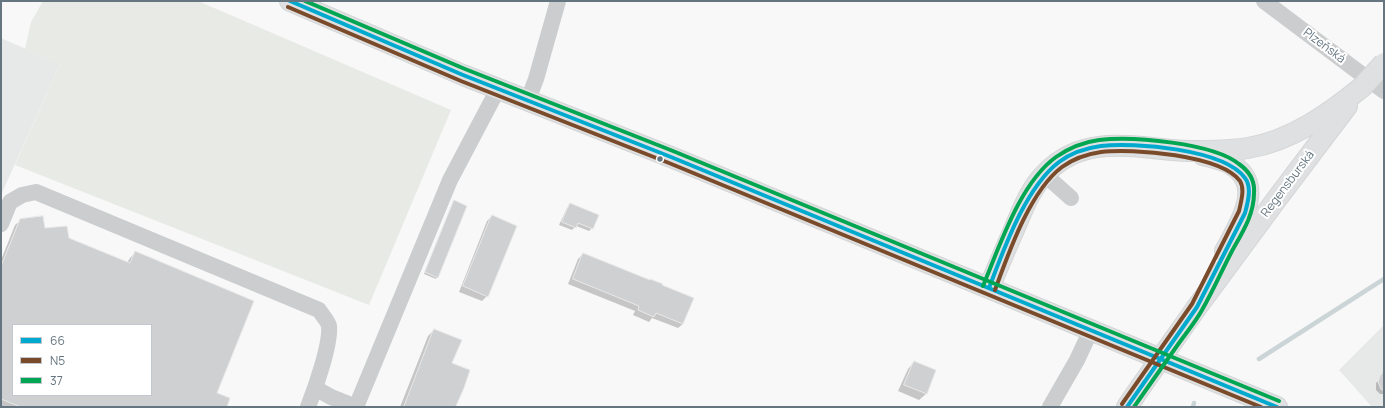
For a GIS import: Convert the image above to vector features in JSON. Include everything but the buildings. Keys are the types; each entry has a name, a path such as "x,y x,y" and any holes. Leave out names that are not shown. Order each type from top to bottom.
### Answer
{"main road":[{"path":"290,1 463,75 685,163 1277,407"},
{"path":"1188,151 1236,149 1271,143 1341,109 1384,63"},
{"name":"Regensburská","path":"1127,407 1197,307 1210,285 1341,109"},
{"path":"989,288 1025,203 1044,174 1068,156 1078,151 1101,146 1131,145 1188,151 1216,158 1234,166 1244,177 1249,188 1249,198 1245,213 1210,285"},
{"path":"1134,407 1142,385"}],"street":[{"path":"528,100 536,79 558,1"},
{"name":"Plzeňská","path":"1264,1 1384,91"},
{"path":"315,388 356,407 450,180 498,89"},
{"path":"1044,174 1071,198"},
{"path":"1,224 10,202 22,195 36,192 319,310 329,325 327,345 308,407"},
{"path":"1050,407 1091,330"}],"shaded area":[{"path":"43,1 198,1 451,110 369,305 15,165 60,64 25,49 31,22"},
{"path":"1,38 60,64 1,195"},
{"path":"1384,325 1384,407 1372,407 1339,370"}],"waterway":[{"path":"1259,359 1384,279"},
{"path":"1193,407 1194,403"}],"transit line":[{"name":"66","path":"290,1 463,75 671,157 1277,407"},
{"name":"37","path":"305,1 465,69 673,151 1279,401"},
{"name":"N5","path":"288,7 461,81 669,163 1261,407"},
{"name":"37","path":"983,286 1012,216 1032,182 1043,168 1056,157 1071,148 1099,140 1151,140 1192,146 1211,151 1227,157 1243,167 1251,177 1254,189 1252,209 1247,224 1200,314 1134,407"},
{"name":"66","path":"989,288 1001,256 1026,203 1047,173 1059,162 1069,156 1090,148 1101,146 1134,145 1199,154 1218,160 1234,168 1245,178 1249,190 1245,213 1197,307 1127,407"},
{"name":"N5","path":"995,290 1014,241 1030,206 1051,178 1062,167 1075,159 1101,152 1133,151 1175,155 1196,159 1230,172 1240,181 1242,188 1242,200 1239,211 1192,304 1122,404"}]}
